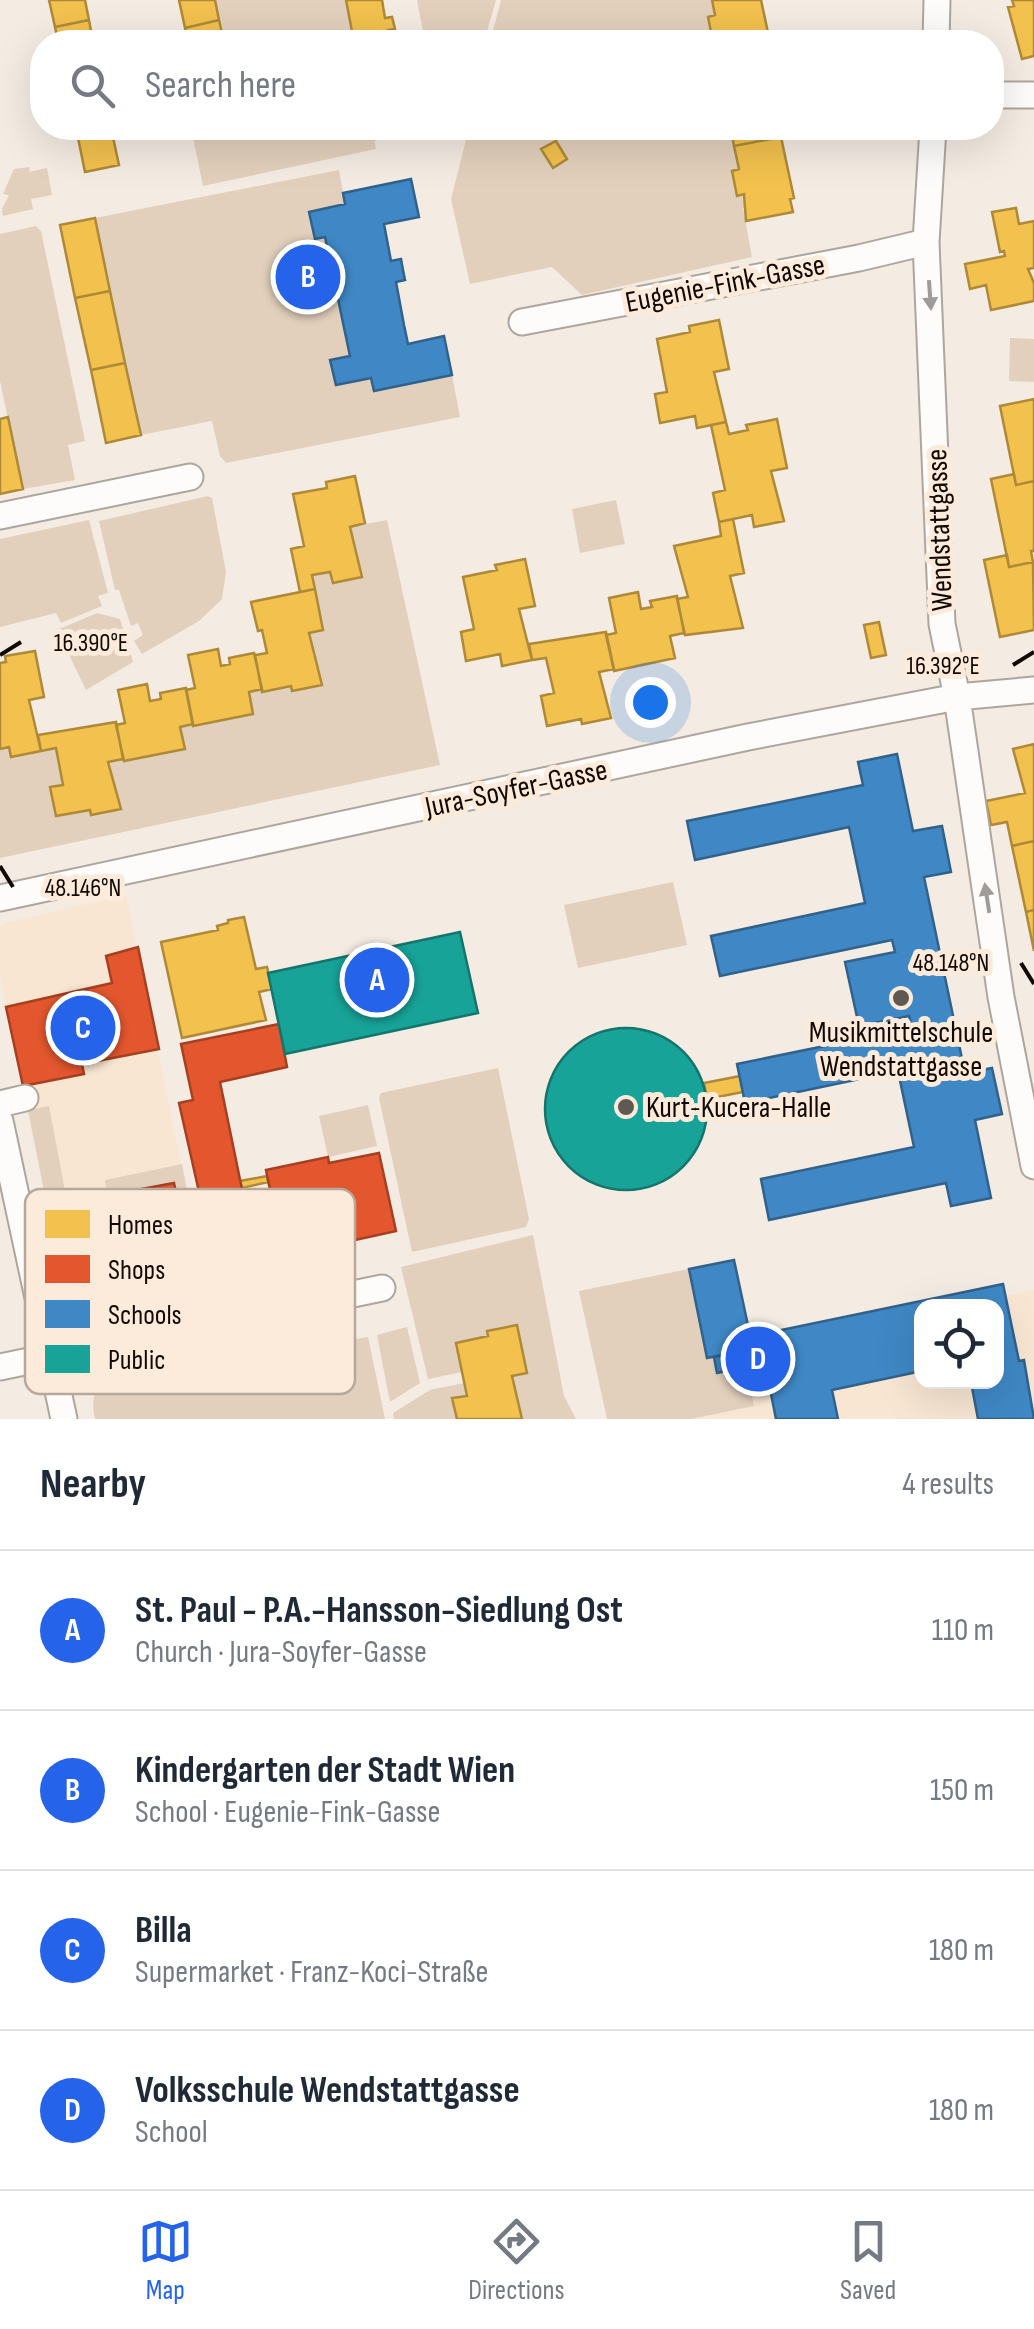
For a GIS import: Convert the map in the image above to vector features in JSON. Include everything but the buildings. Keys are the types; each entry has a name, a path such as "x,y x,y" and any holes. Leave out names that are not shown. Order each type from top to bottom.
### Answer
{"street":[{"path":"937,30 938,0"},
{"path":"1004,95 1034,95"},
{"name":"Wendstattgasse","path":"932,140 926,242 942,624 957,697 1002,997 1034,1166"},
{"name":"Eugenie-Fink-Gasse","path":"522,322 926,242"},
{"path":"0,516 190,477"},
{"name":"Jura-Soyfer-Gasse","path":"0,898 748,737 957,697 1034,690"},
{"path":"0,1122 25,1234"},
{"path":"355,1294 382,1288"},
{"path":"0,1367 25,1361"},
{"path":"59,1394 64,1419"}],"shaded area":[{"path":"215,0 346,0 352,30 221,30"},
{"path":"417,0 496,0 487,30 423,30"},
{"path":"501,0 712,0 715,15 708,17 715,30 493,30"},
{"path":"193,140 374,140 376,149 203,186"},
{"path":"466,140 733,140 739,169 732,172 736,195 744,194 747,206 743,208 752,257 582,295 552,267 470,284 451,199"},
{"path":"30,167 29,172 47,168 52,195 31,199 33,209 3,216 9,195 3,194 14,169"},
{"path":"339,170 345,204 309,212 315,239 325,237 350,356 331,360 336,384 371,378 374,391 452,375 460,417 226,463 220,456 212,421 141,435 95,218"},
{"path":"36,226 41,231 85,441 68,445 75,480 23,489 0,381 0,234"},
{"path":"1010,338 1034,339 1034,382 1009,381"},
{"path":"212,498 226,572 222,599 199,621 142,654 134,641 143,635 138,623 131,626 119,590 115,590 99,521"},
{"path":"616,500 625,544 580,553 572,509"},
{"path":"89,520 108,593 98,596 102,606 61,623 56,613 0,627 0,539"},
{"path":"387,520 440,765 0,858 0,749 9,747 12,757 56,748 63,785 50,788 56,816 120,809 108,762 184,749 180,727 253,714 249,692 291,686 292,691 321,685 309,633 323,630 312,575 330,572 333,583 362,578 350,527"},
{"path":"97,613 120,619 133,662 86,690 57,630"},
{"path":"673,882 687,945 578,968 564,905"},
{"path":"126,895 186,1189 44,1189 0,977 0,927"},
{"path":"498,1068 529,1219 526,1227 412,1252 381,1093"},
{"path":"368,1105 377,1146 328,1157 319,1116"},
{"path":"49,1106 65,1189 44,1189 28,1110"},
{"path":"182,1164 187,1189 175,1189 174,1183 142,1189 106,1189 105,1180"},
{"path":"533,1235 564,1396 576,1419 522,1419 512,1376 487,1331 488,1336 462,1372 428,1379 401,1267"},
{"path":"734,1260 750,1336 914,1302 914,1389 1004,1389 1004,1299 930,1299 1003,1284 1005,1296 1034,1290 1034,1419 607,1419 579,1291"},
{"path":"689,1269 707,1357 714,1357 718,1373 746,1367 754,1406 691,1419 607,1419 579,1291"},
{"path":"407,1327 420,1383 390,1402 377,1335"},
{"path":"368,1337 385,1419 95,1419 96,1394 355,1394 355,1339"},
{"path":"464,1383 467,1396 453,1399 457,1419 394,1419 393,1413 430,1390"}],"place":[{"name":"Kindergarten der Stadt Wien","path":"308,277"},
{"name":"St. Paul - P.A.-Hansson-Siedlung Ost","path":"377,980"},
{"name":"Musikmittelschule Wendstattgasse","path":"901,998"},
{"name":"Billa","path":"83,1028"},
{"name":"Kurt-Kucera-Halle","path":"626,1107"},
{"name":"Volksschule Wendstattgasse","path":"758,1359"}]}
